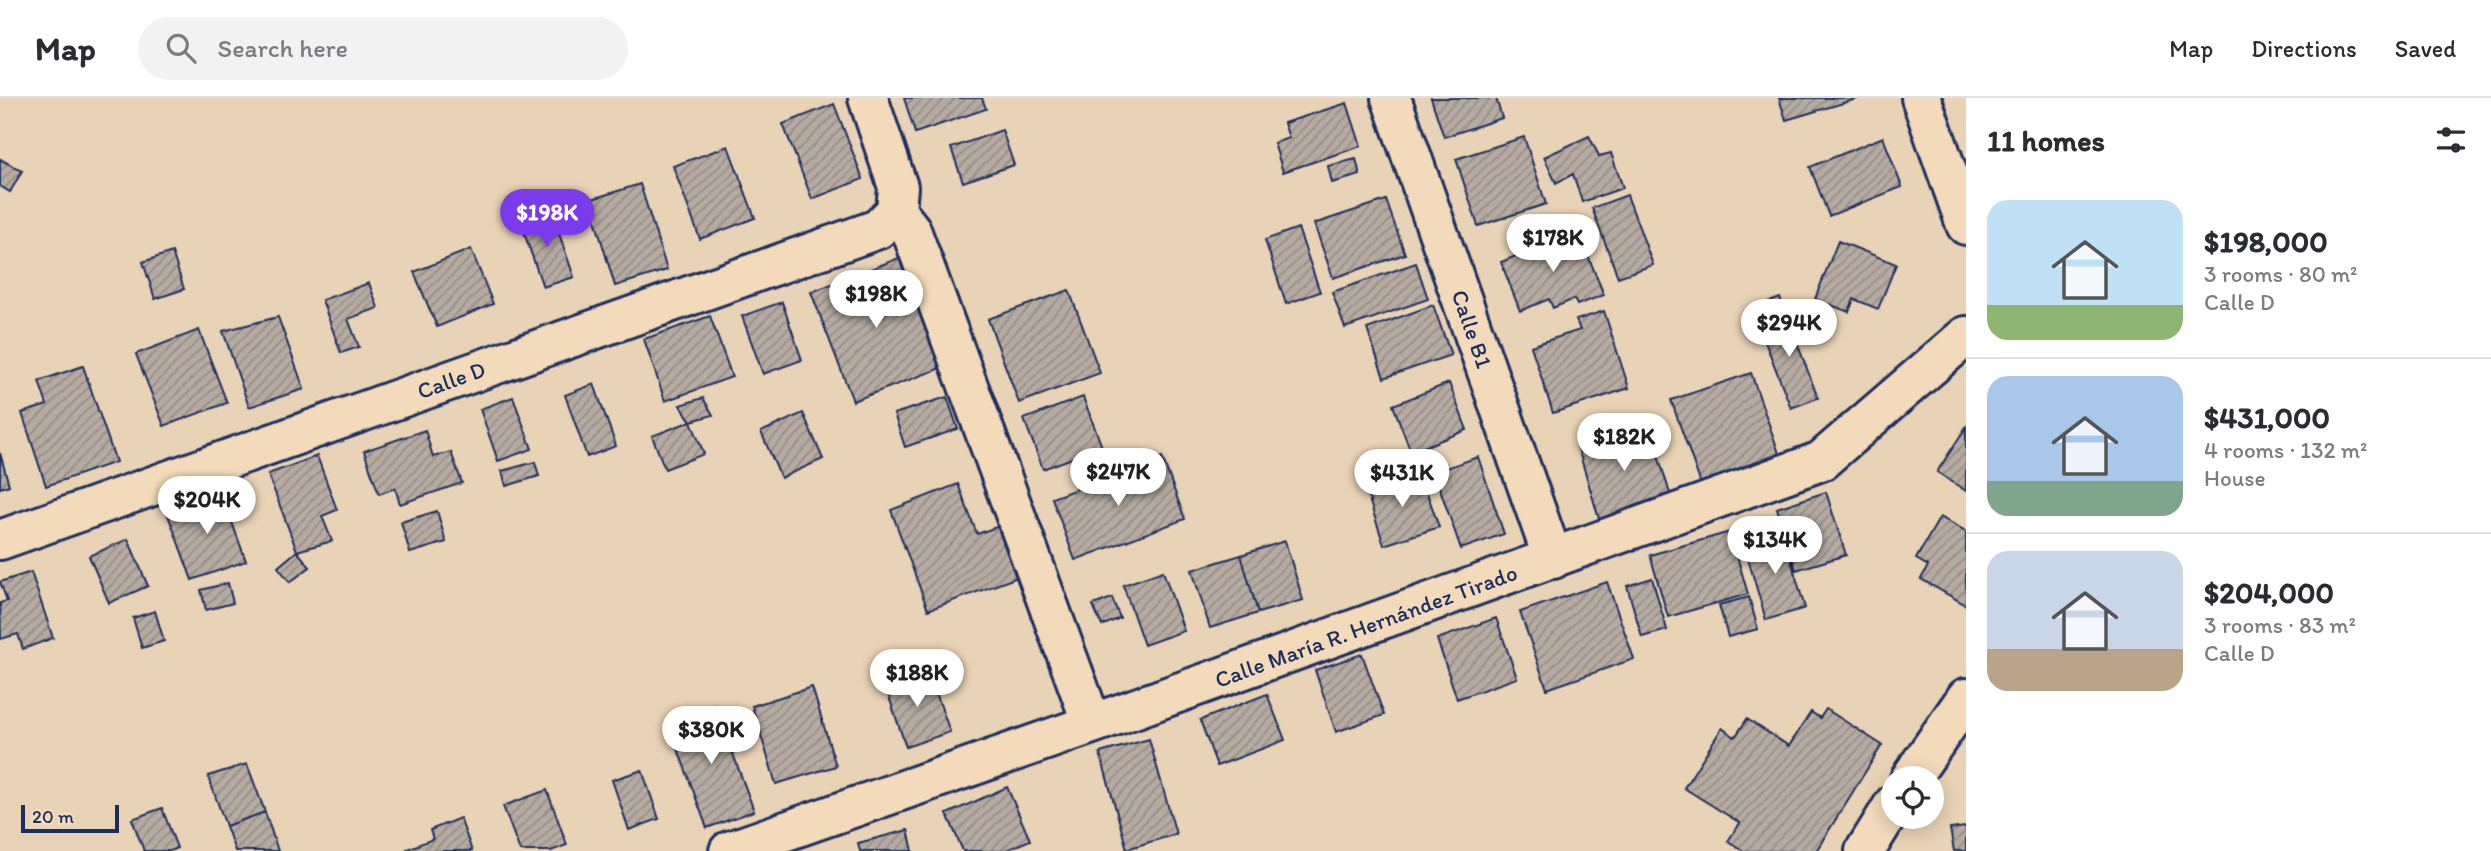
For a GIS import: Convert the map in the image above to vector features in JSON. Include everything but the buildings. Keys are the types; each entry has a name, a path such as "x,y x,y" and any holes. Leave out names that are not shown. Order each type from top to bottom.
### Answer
{"street":[{"path":"868,98 898,187 896,211 911,230 1092,724"},
{"name":"Calle B1","path":"1391,98 1553,559"},
{"path":"1920,98 1966,225"},
{"name":"Calle D","path":"0,540 878,229 896,211"},
{"name":"Calle María R. Hernández Tirado","path":"729,851 1092,724 1821,461 1966,336"},
{"path":"1919,766 1966,698"},
{"path":"1865,851 1881,825"}]}
